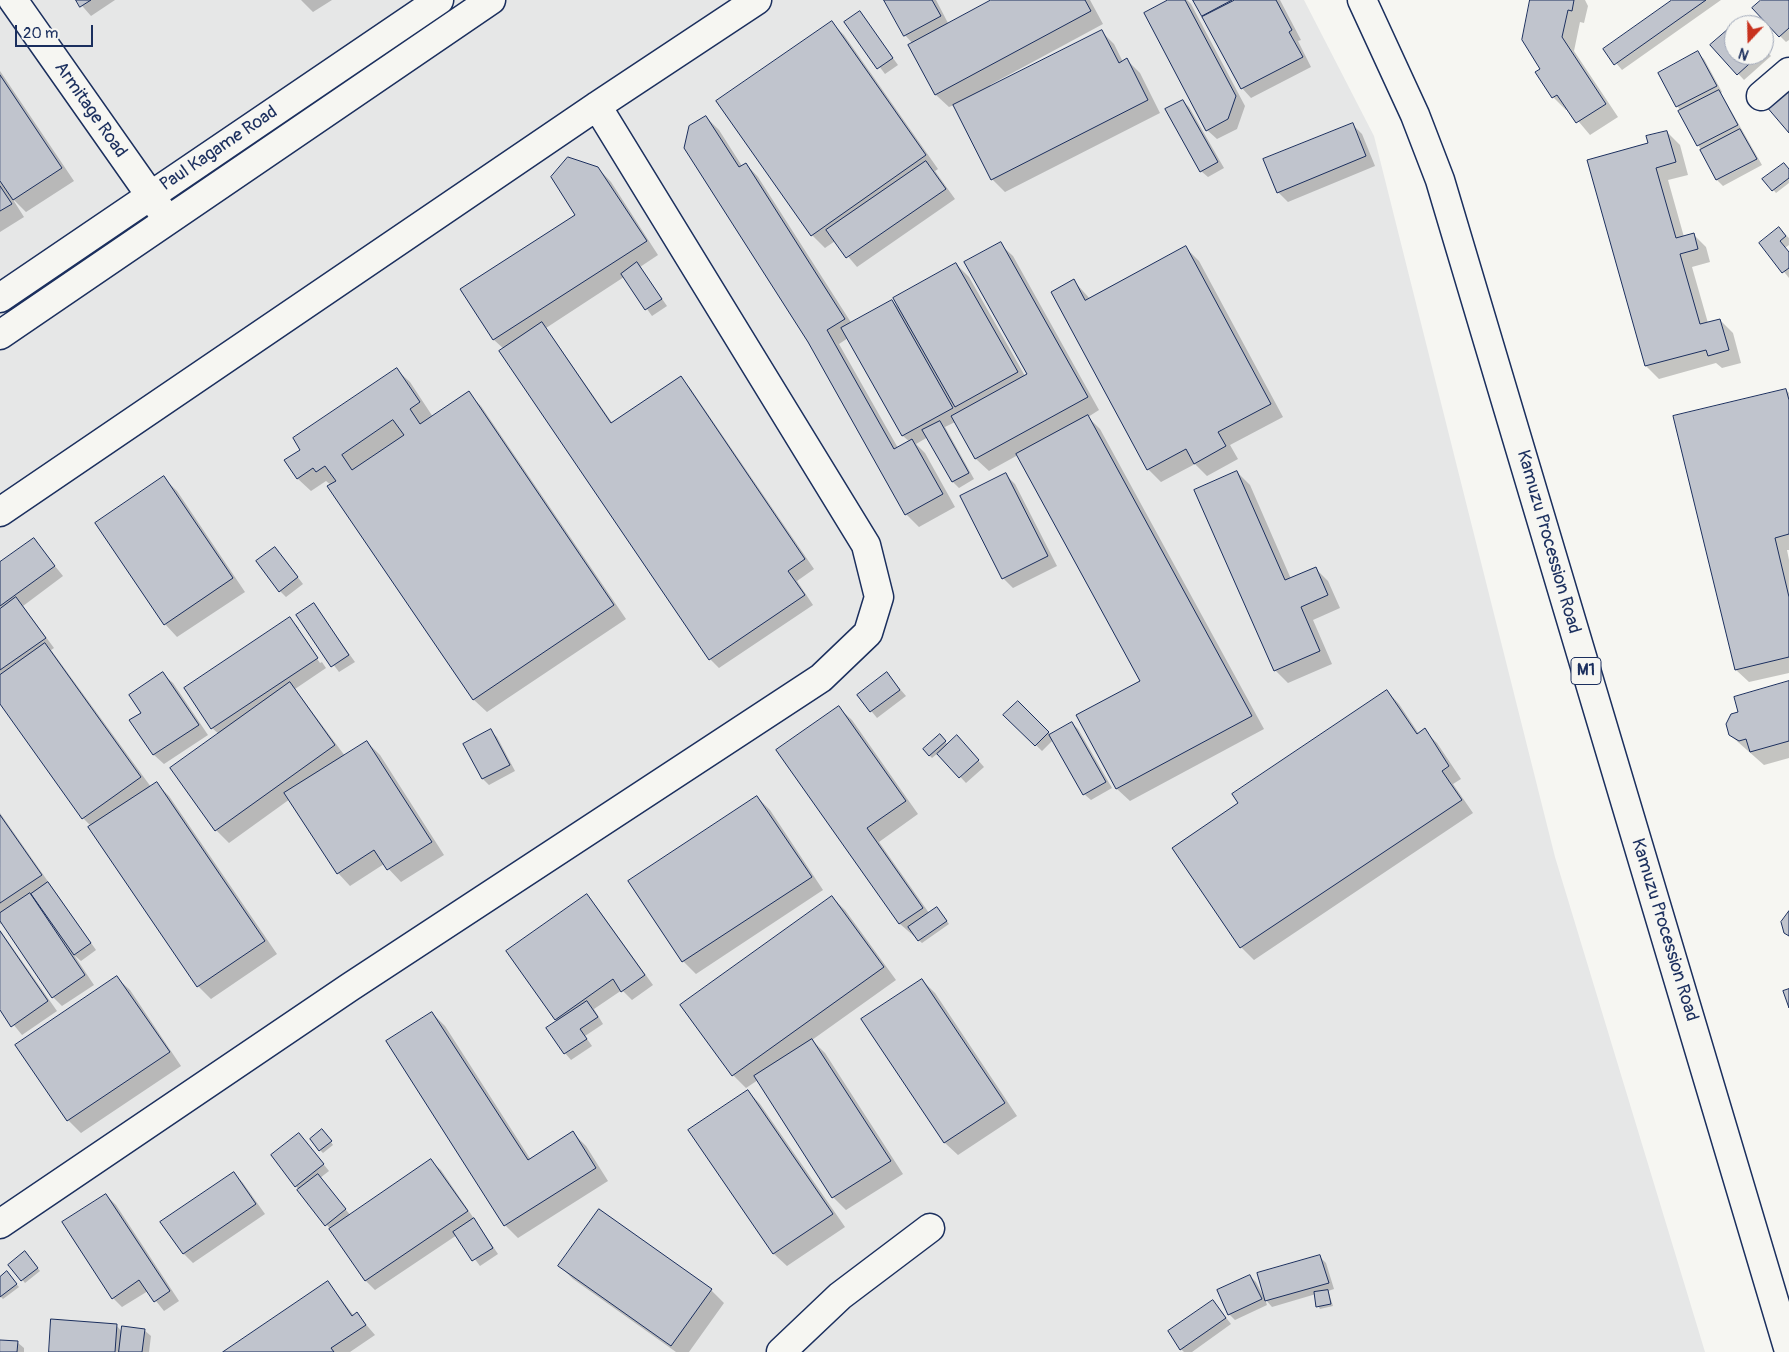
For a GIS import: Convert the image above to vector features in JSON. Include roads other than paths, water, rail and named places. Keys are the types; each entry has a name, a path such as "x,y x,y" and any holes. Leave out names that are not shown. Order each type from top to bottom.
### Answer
{"main road":[{"name":"Armitage Road","path":"13,0 167,219"},
{"name":"Paul Kagame Road","path":"0,298 439,0"},
{"path":"0,335 167,219 491,0"},
{"path":"0,512 596,106 757,0"},
{"name":"Kamuzu Procession Road","path":"1362,0 1415,114 1443,189 1788,1344"},
{"path":"1761,96 1789,72"},
{"path":"0,1224 350,987 821,678 868,633 879,597 866,544 596,106"},
{"path":"781,1352 840,1296 930,1228"}]}
